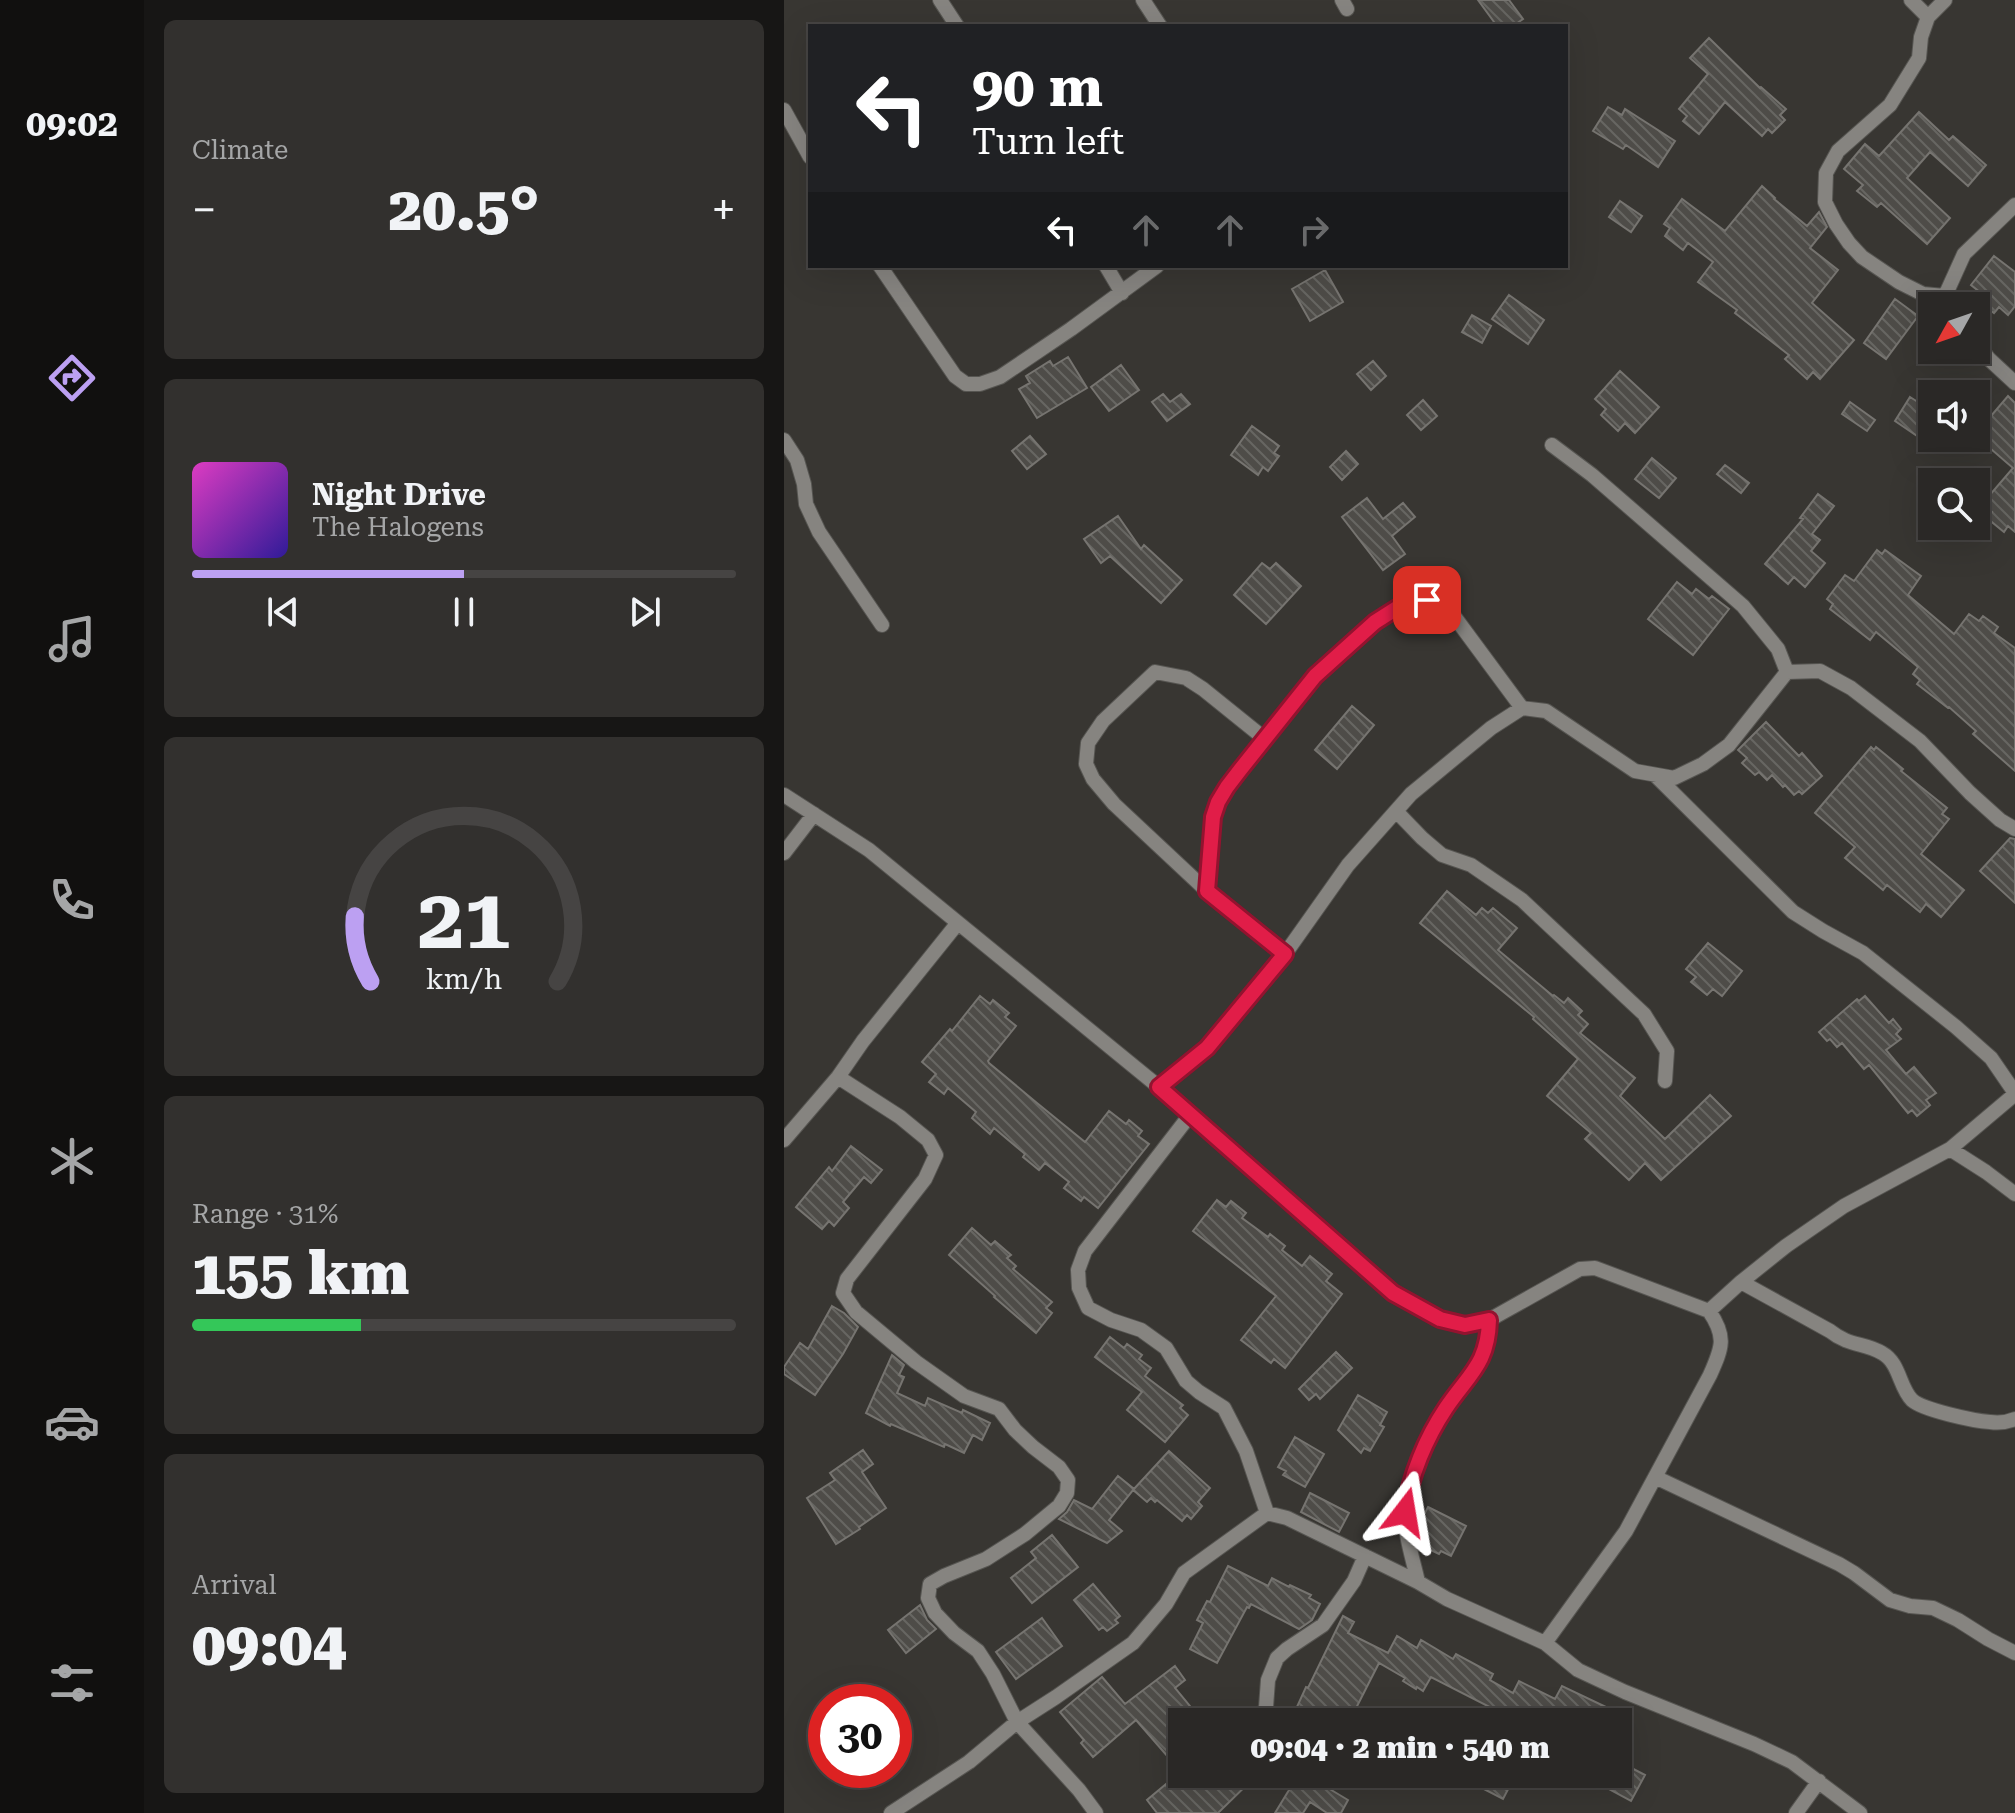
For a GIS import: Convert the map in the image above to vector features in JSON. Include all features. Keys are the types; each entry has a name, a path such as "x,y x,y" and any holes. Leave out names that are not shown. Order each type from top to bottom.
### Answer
{"street":[{"path":"940,0 956,24"},
{"path":"1143,0 1159,24"},
{"path":"1911,0 1928,17"},
{"path":"1919,292 1862,257 1849,243 1825,202 1826,173 1838,151 1890,105 1919,58 1921,37 1928,17 1945,0"},
{"path":"784,110 808,153"},
{"path":"1951,292 1964,254 2015,205"},
{"path":"881,268 955,376 966,384 980,384 1000,377 1154,268"},
{"path":"1107,268 1122,293"},
{"path":"1990,360 2015,383"},
{"path":"784,440 797,460 806,504 819,532 882,625"},
{"path":"1552,445 1592,475 1743,606 1778,649 1787,672"},
{"path":"1207,891 1213,817 1227,787 1315,676 1375,622 1408,601 1427,600 1451,612 1522,708"},
{"path":"1159,1087 1207,1048 1285,954 1348,865 1411,794 1491,728 1522,708 1546,711 1635,771 1674,778 1703,764 1729,745 1787,672 1820,671 1851,688 1920,741 1970,793 2015,829"},
{"path":"1265,739 1186,678 1155,672 1103,721 1088,743 1086,764 1093,779 1114,804 1207,891 1285,954"},
{"path":"1654,775 1793,912 1863,953 1956,1027 1991,1058 2015,1093 1950,1149 1844,1206 1786,1246 1709,1311"},
{"path":"784,795 869,850 1159,1087 1393,1293 1440,1319 1465,1325 1489,1320 1580,1269 1595,1268 1709,1311 1720,1327 1720,1351 1698,1400 1626,1531 1545,1643"},
{"path":"1396,811 1442,855 1471,865 1522,900 1644,1014 1667,1051 1665,1081"},
{"path":"784,853 814,814"},
{"path":"784,1140 838,1077 957,924"},
{"path":"838,1077 900,1117 928,1140 936,1155 925,1179 847,1279 843,1293 856,1312 916,1362 964,1396 999,1409 1015,1430 1059,1467 1068,1480 1067,1493 1059,1506 1025,1534 986,1559 930,1584 928,1598 935,1613 954,1633 978,1651 1017,1722 1096,1813"},
{"path":"1190,1115 1085,1251 1078,1270 1079,1288 1088,1308 1141,1330 1166,1348 1186,1381 1224,1408 1246,1451 1267,1513"},
{"path":"1950,1149 2015,1194"},
{"path":"1741,1282 1840,1339 1883,1353 1892,1361 1912,1399 1927,1408 1990,1422 2015,1419"},
{"path":"1418,1582 1405,1512 1408,1490 1430,1436 1446,1408 1480,1362 1489,1341 1489,1320"},
{"path":"1655,1477 1839,1564 1890,1600 1933,1608 2015,1653"},
{"path":"891,1813 969,1762 1017,1722 1133,1643 1166,1604 1184,1573 1267,1513 1287,1518 1447,1599 1545,1643 1578,1670 1792,1762 1860,1813"},
{"path":"1266,1708 1268,1680 1277,1658 1323,1625 1354,1581 1365,1556"},
{"path":"1796,1813 1819,1781"}],"building":[{"path":"1478,0 1509,0 1523,19 1516,24 1496,24"},
{"path":"1709,38 1786,109 1780,115 1785,120 1772,133 1768,129 1762,136 1725,102 1699,134 1683,121 1687,116 1679,109 1708,74 1690,58"},
{"path":"1608,107 1622,115 1625,109 1675,141 1658,167 1626,145 1623,149 1593,131"},
{"path":"1919,112 1949,140 1953,136 1986,165 1968,186 1930,152 1907,178 1950,218 1927,244 1881,203 1877,207 1857,191 1863,185 1844,169 1865,144 1879,156"},
{"path":"1762,186 1807,226 1819,212 1827,227 1810,248 1838,270 1812,303 1854,340 1820,379 1813,372 1807,379 1785,359 1789,355 1735,313 1737,310 1698,282 1713,262 1688,243 1683,250 1665,236 1670,228 1664,224 1682,199 1725,231"},
{"path":"1620,201 1642,216 1631,232 1609,217"},
{"path":"1994,256 2015,272 2015,306 2008,315 1999,307 1994,313 1990,310 1990,292 1980,292 1971,285"},
{"path":"1325,270 1343,302 1310,321 1292,289"},
{"path":"1509,295 1544,320 1528,344 1492,319"},
{"path":"1895,299 1918,316 1886,359 1864,343"},
{"path":"1472,315 1491,326 1482,343 1462,332"},
{"path":"1068,357 1087,388 1037,418 1019,389 1030,383 1026,376 1050,361 1053,366"},
{"path":"1373,361 1386,376 1371,390 1357,374"},
{"path":"1121,365 1139,390 1109,411 1091,387"},
{"path":"1620,371 1659,407 1635,433 1625,423 1618,431 1601,415 1606,409 1595,399"},
{"path":"1163,394 1170,402 1181,394 1190,404 1167,421 1152,402"},
{"path":"2008,396 2015,403 2015,532 2008,526 2004,532 1990,520 1990,495 2013,468 1990,448 1991,416"},
{"path":"1910,397 1918,402 1918,437 1895,421"},
{"path":"1423,400 1437,416 1421,430 1407,415"},
{"path":"1850,402 1875,420 1867,431 1842,414"},
{"path":"1252,426 1279,446 1274,453 1279,456 1268,471 1263,467 1258,475 1231,455"},
{"path":"1030,436 1046,454 1027,469 1012,451"},
{"path":"1346,451 1358,464 1342,480 1330,467"},
{"path":"1652,458 1676,478 1659,498 1635,479"},
{"path":"1725,465 1749,483 1741,493 1717,474"},
{"path":"1818,494 1834,506 1812,534 1820,540 1811,551 1825,563 1805,587 1794,577 1788,584 1765,564 1803,519 1800,518"},
{"path":"1367,498 1383,519 1403,503 1415,517 1392,536 1405,554 1383,570 1342,517"},
{"path":"1118,516 1141,549 1144,545 1182,580 1161,603 1110,556 1101,563 1084,539"},
{"path":"1877,550 1882,554 1885,550 1921,576 1908,595 1954,634 1969,614 1979,621 1983,616 1998,627 1994,633 2015,648 2015,771 1973,734 1976,731 1949,707 1917,684 1920,680 1913,674 1918,667 1876,632 1870,640 1830,609 1833,604 1827,599 1845,575 1854,581"},
{"path":"1262,563 1270,569 1276,563 1301,586 1266,624 1234,595"},
{"path":"1677,582 1692,594 1696,589 1729,609 1693,655 1648,619"},
{"path":"1352,706 1374,725 1337,769 1315,750"},
{"path":"1766,722 1799,756 1802,753 1822,776 1802,794 1799,791 1794,795 1772,775 1767,780 1759,772 1755,775 1742,763 1747,758 1738,750"},
{"path":"1871,747 1874,750 1876,747 1947,808 1942,814 1949,819 1921,854 1964,890 1941,917 1926,904 1920,912 1887,885 1883,890 1845,858 1855,847 1815,813"},
{"path":"2010,838 2015,839 2015,903 1980,871"},
{"path":"1447,891 1476,915 1482,908 1488,913 1493,908 1517,928 1498,950 1553,996 1564,1003 1568,998 1582,1011 1578,1015 1588,1024 1580,1033 1635,1078 1620,1096 1665,1139 1710,1095 1731,1116 1661,1180 1645,1163 1629,1180 1585,1139 1591,1133 1547,1096 1578,1059 1534,1017 1420,923"},
{"path":"1708,943 1742,971 1722,996 1713,989 1707,995 1691,982 1696,977 1686,969"},
{"path":"980,996 990,1004 993,1000 1009,1013 1005,1017 1016,1026 989,1063 1037,1103 1085,1142 1109,1111 1126,1124 1129,1120 1142,1131 1138,1136 1149,1144 1098,1208 1084,1197 1081,1201 1064,1188 1069,1182 1045,1163 1039,1170 994,1128 990,1134 972,1118 976,1112 948,1088 944,1094 929,1082 936,1074 922,1062"},
{"path":"1865,996 1889,1023 1893,1019 1901,1029 1896,1034 1901,1039 1886,1050 1906,1074 1914,1067 1936,1093 1926,1100 1930,1105 1917,1116 1912,1110 1908,1113 1869,1065 1864,1069 1842,1043 1837,1047 1819,1032 1857,999 1859,1001"},
{"path":"851,1146 882,1170 871,1183 864,1177 843,1202 849,1208 834,1226 829,1221 822,1229 796,1207 829,1167 832,1171"},
{"path":"1217,1200 1226,1207 1231,1201 1246,1213 1242,1218 1285,1246 1282,1250 1302,1266 1310,1256 1332,1274 1326,1281 1342,1294 1285,1368 1274,1359 1271,1363 1241,1340 1276,1296 1193,1231"},
{"path":"972,1228 991,1245 995,1241 1011,1255 1007,1258 1016,1266 1013,1269 1052,1302 1046,1308 1052,1313 1036,1333 949,1255"},
{"path":"832,1306 858,1327 815,1395 784,1374 784,1367 800,1343 808,1349"},
{"path":"1110,1337 1124,1348 1127,1344 1142,1355 1139,1359 1151,1368 1145,1376 1183,1405 1180,1408 1188,1415 1165,1442 1127,1410 1142,1392 1095,1357"},
{"path":"1336,1352 1352,1368 1320,1399 1316,1394 1309,1400 1299,1389"},
{"path":"892,1355 904,1365 899,1375 904,1377 897,1393 925,1406 928,1398 990,1423 982,1440 973,1435 964,1453 890,1426 866,1413"},
{"path":"1358,1395 1387,1412 1380,1425 1384,1427 1370,1451 1364,1448 1361,1453 1338,1430"},
{"path":"1295,1437 1324,1454 1305,1487 1283,1475 1286,1471 1278,1467"},
{"path":"863,1450 873,1464 862,1472 886,1508 836,1544 807,1498 835,1480 830,1473"},
{"path":"1169,1451 1210,1488 1198,1502 1202,1506 1191,1519 1187,1515 1182,1521 1157,1500 1155,1502 1151,1498 1147,1502 1133,1490"},
{"path":"1118,1476 1134,1489 1109,1520 1122,1531 1107,1543 1059,1519 1074,1500 1092,1509"},
{"path":"1310,1493 1349,1513 1339,1532 1301,1512"},
{"path":"1428,1507 1466,1526 1451,1556 1422,1546 1424,1542 1418,1539 1416,1530"},
{"path":"1052,1535 1078,1567 1032,1603 1011,1578 1036,1558 1031,1552"},
{"path":"1228,1566 1268,1586 1272,1578 1311,1595 1309,1598 1320,1604 1312,1620 1299,1629 1251,1604 1217,1663 1190,1649 1203,1623 1197,1620"},
{"path":"1093,1584 1120,1616 1115,1620 1118,1623 1107,1631 1103,1627 1099,1630 1074,1600"},
{"path":"920,1605 927,1620 936,1629 906,1653 888,1630"},
{"path":"1343,1616 1354,1622 1348,1633 1388,1653 1397,1636 1417,1648 1421,1640 1453,1659 1456,1654 1493,1674 1490,1680 1513,1693 1519,1681 1555,1699 1562,1686 1606,1707 1492,1708 1431,1677 1423,1691 1416,1689 1403,1681 1405,1678 1379,1663 1356,1708 1296,1708"},
{"path":"1042,1618 1062,1646 1016,1679 996,1652"},
{"path":"1175,1666 1185,1680 1175,1688 1190,1706 1168,1708 1168,1757 1136,1720 1093,1757 1081,1743 1084,1740 1060,1712 1102,1677 1125,1704"},
{"path":"1632,1768 1645,1775 1631,1801 1607,1788 1632,1788"},
{"path":"1168,1782 1168,1788 1244,1788 1218,1813 1157,1813 1147,1800"},
{"path":"1286,1788 1328,1788 1348,1800 1341,1813 1327,1813 1310,1802 1303,1813 1275,1813 1289,1790"},
{"path":"1482,1788 1509,1788 1503,1799"}],"route":[{"path":"1405,1512 1408,1490 1430,1436 1446,1408 1480,1362 1489,1341 1489,1320 1465,1325 1440,1319 1393,1293 1159,1087 1207,1048 1285,954 1207,891 1213,817 1218,802 1315,676 1375,622 1408,601 1427,600"}]}
